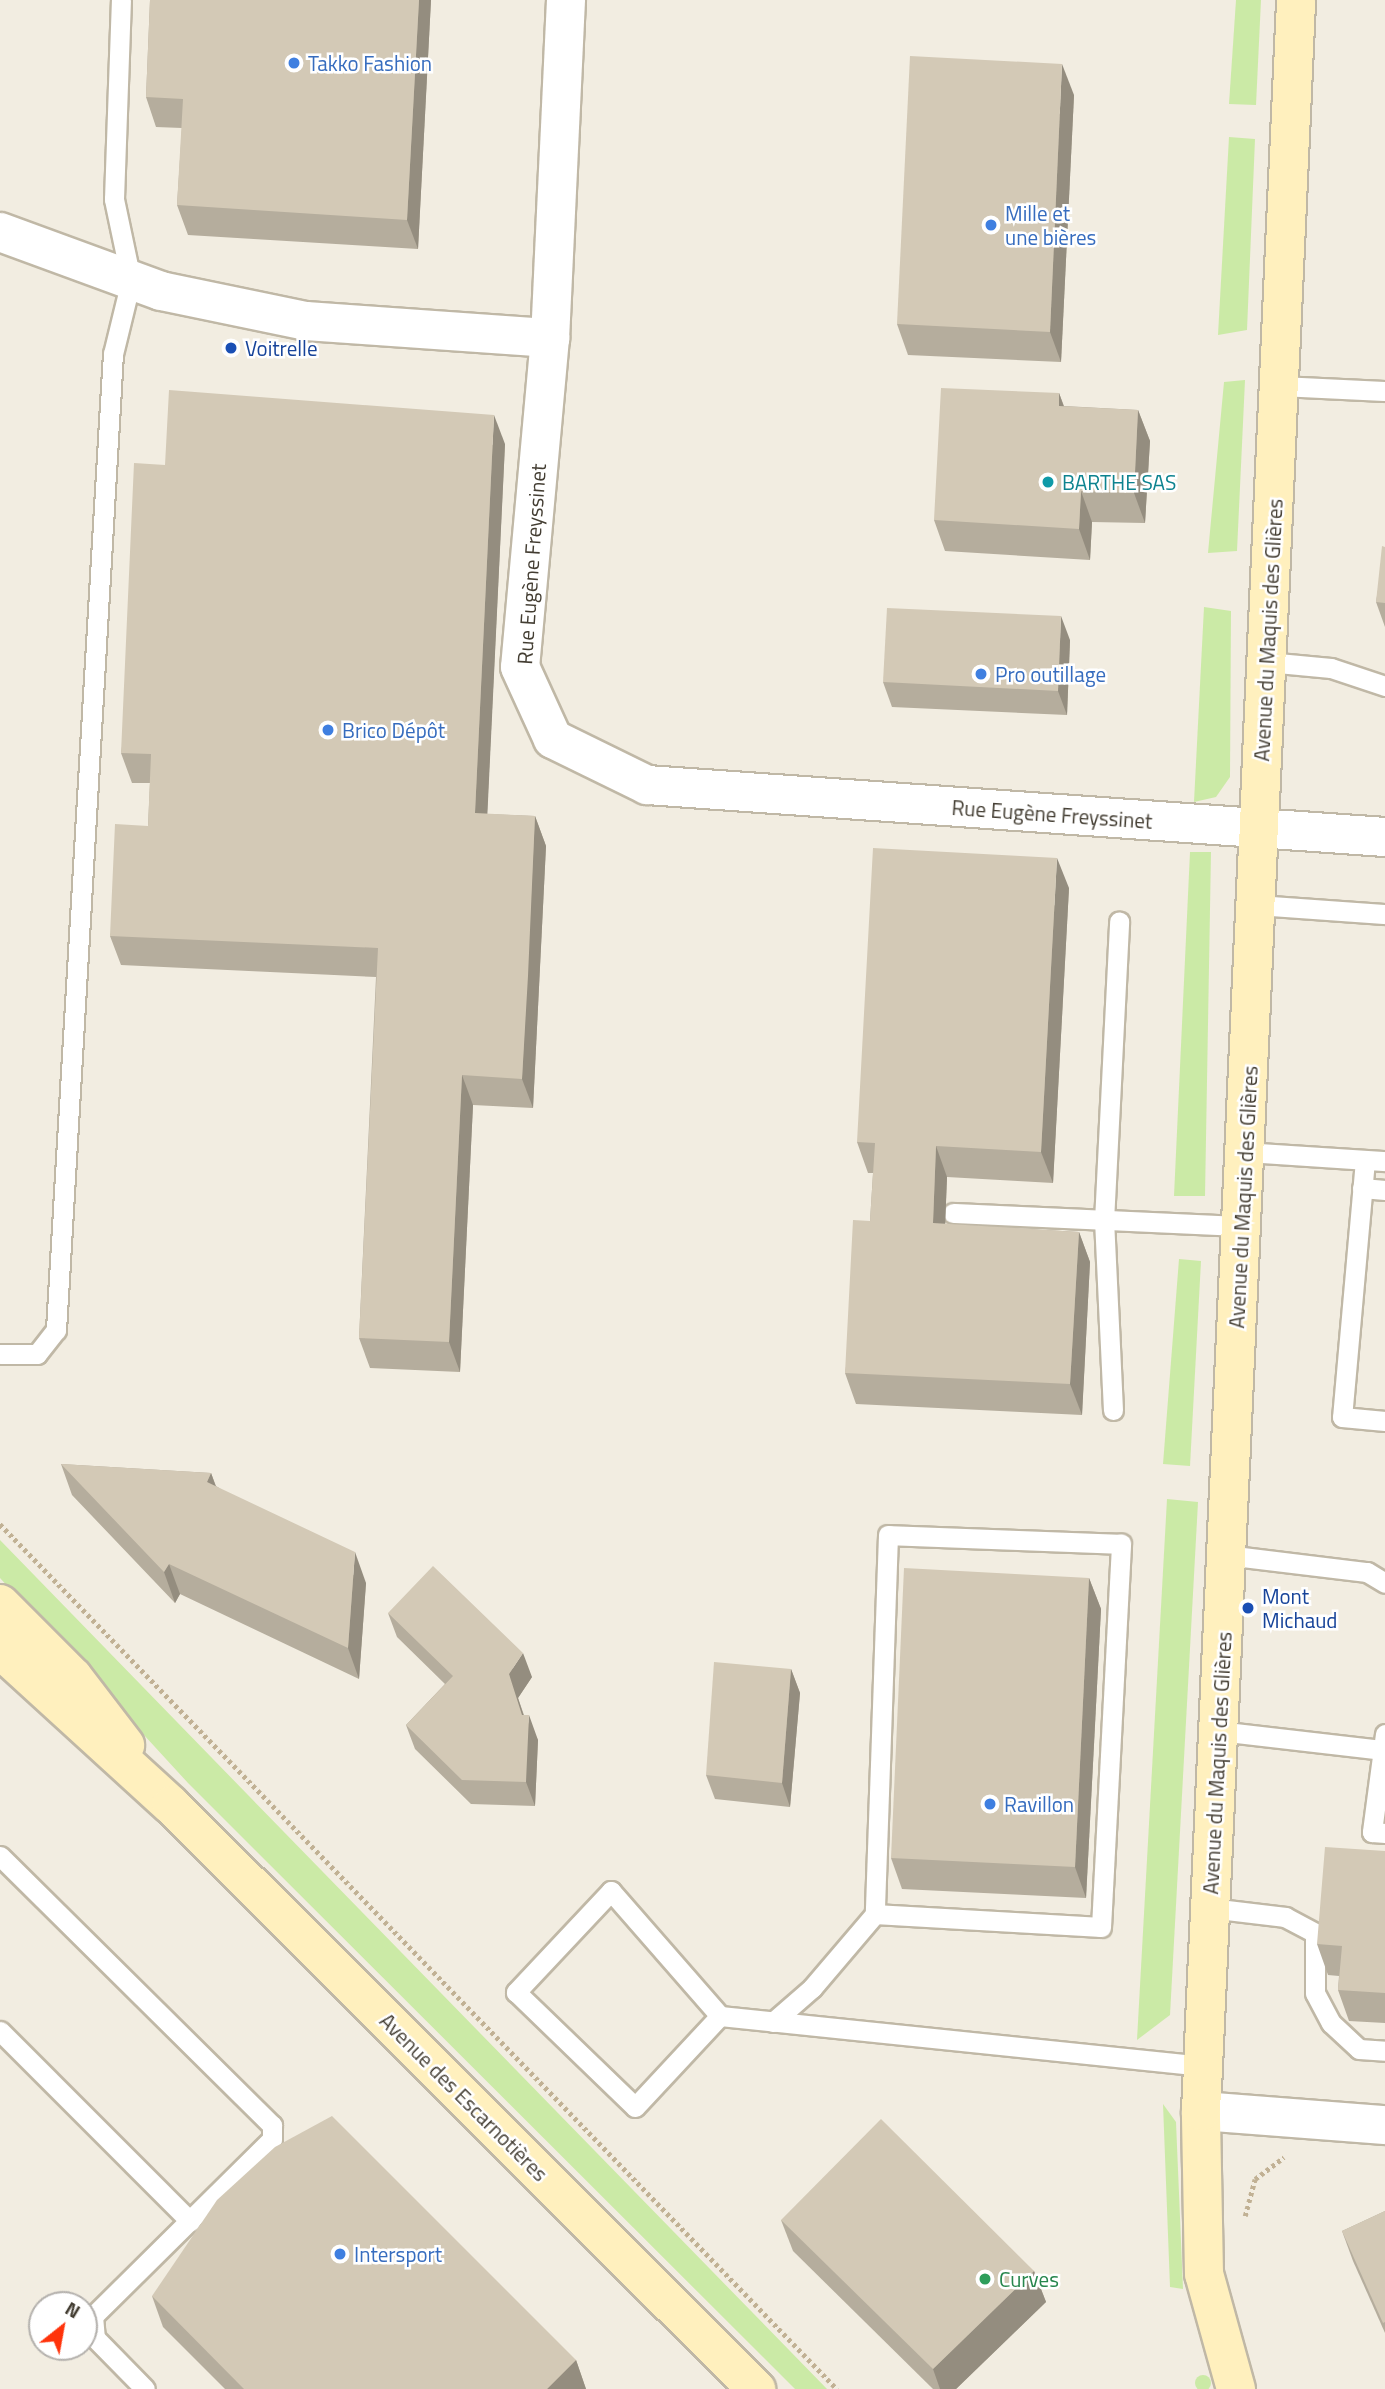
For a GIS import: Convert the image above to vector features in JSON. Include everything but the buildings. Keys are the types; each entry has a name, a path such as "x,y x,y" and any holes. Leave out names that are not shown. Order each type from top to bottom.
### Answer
{"main road":[{"name":"Avenue du Maquis des Glières","path":"1236,2389 1204,2274 1201,2111 1296,0"},
{"name":"Avenue des Escarnotières","path":"0,1604 73,1677 171,1805"},
{"name":"Avenue des Escarnotières","path":"0,1650 171,1805 756,2389"}],"street":[{"name":"Rue Eugène Freyssinet","path":"566,0 550,338 520,667 553,739 647,785 1385,837"},
{"path":"0,232 131,280 306,321 550,338"},
{"path":"1201,2111 1385,2125"}],"lane":[{"path":"0,1354 37,1354 56,1330 113,354 131,280 114,199 121,0"},
{"path":"1279,386 1385,391"},
{"path":"1267,662 1344,671 1385,686"},
{"path":"1256,905 1385,914"},
{"path":"1113,1410 1104,1221 1119,921"},
{"path":"1245,1152 1385,1161"},
{"path":"1365,1160 1342,1418 1385,1421"},
{"path":"1362,1188 1385,1190"},
{"path":"953,1213 1241,1226"},
{"path":"773,2022 812,1988 875,1914 888,1535 1121,1544 1101,1927 875,1914"},
{"path":"1226,1555 1367,1572 1385,1583"},
{"path":"1218,1731 1384,1742 1372,1832 1385,1833"},
{"path":"0,1856 272,2125 272,2139 93,2316 95,2338 145,2389"},
{"path":"720,2017 635,2107 516,1992 611,1891 720,2017 1203,2066"},
{"path":"1210,1908 1285,1917 1315,1933 1315,1993 1331,2024 1359,2049 1385,2051"},
{"path":"0,2031 190,2221"}],"path":[{"path":"0,1524 837,2389"},
{"path":"1240,2231 1255,2179 1285,2154"}],"green space":[{"path":"1236,0 1261,0 1256,105 1229,104"},
{"path":"1229,137 1255,139 1247,330 1218,335"},
{"path":"1245,380 1237,551 1208,553 1224,382"},
{"path":"1204,607 1231,611 1230,777 1216,797 1194,802"},
{"path":"1190,852 1211,852 1205,1196 1174,1196"},
{"path":"1179,1259 1201,1261 1190,1466 1163,1464"},
{"path":"1167,1499 1198,1502 1170,2015 1137,2040"},
{"path":"0,1540 827,2389 795,2389 188,1783 0,1578"},
{"path":"1163,2104 1176,2122 1183,2289 1170,2287"},
{"path":"1203,2375 1209,2377 1209,2389 1203,2391 1197,2389 1195,2383 1197,2377"}],"place":[{"name":"Takko Fashion","path":"294,63"},
{"name":"Mille et une bières","path":"991,225"},
{"name":"Voitrelle","path":"231,348"},
{"name":"BARTHE SAS","path":"1048,482"},
{"name":"Pro outillage","path":"981,674"},
{"name":"Brico Dépôt","path":"328,730"},
{"name":"Mont Michaud","path":"1248,1608"},
{"name":"Ravillon","path":"990,1804"},
{"name":"Intersport","path":"340,2254"},
{"name":"Curves","path":"985,2279"}]}
